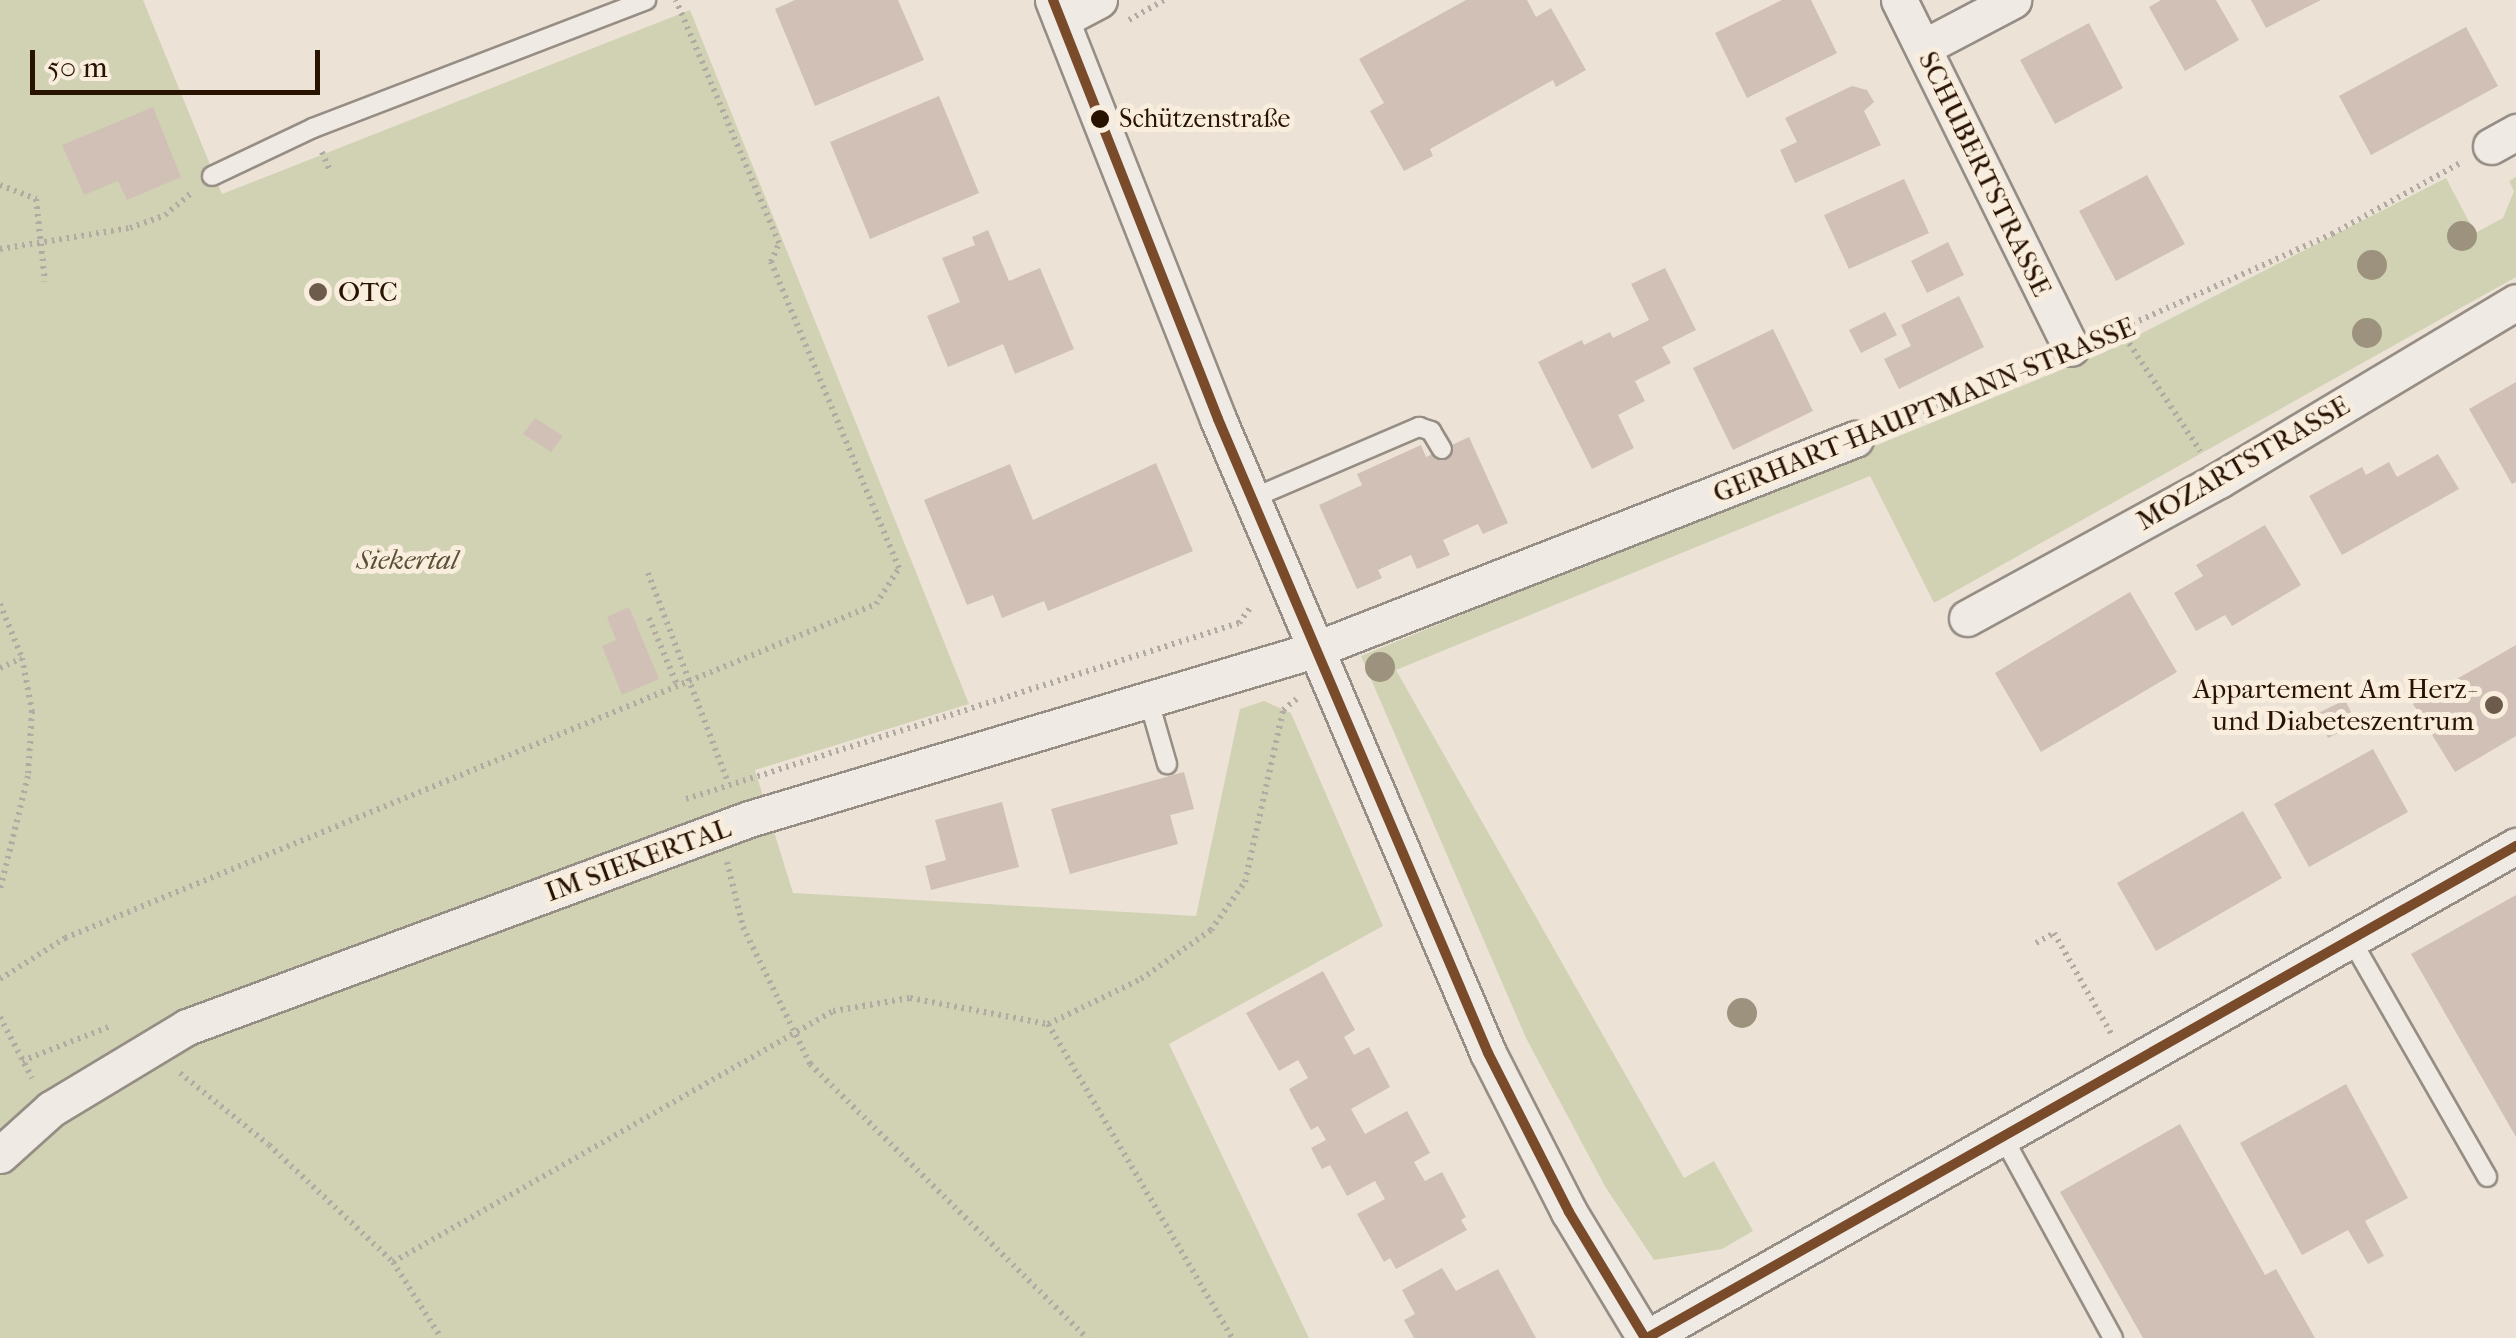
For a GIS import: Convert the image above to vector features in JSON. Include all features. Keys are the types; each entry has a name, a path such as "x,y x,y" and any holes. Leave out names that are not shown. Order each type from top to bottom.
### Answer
{"street":[{"name":"SCHUBERTSTRASSE","path":"1899,0 2070,348"},
{"path":"1924,47 2013,0"},
{"path":"1107,14 1056,10 1314,650 1488,1054 1569,1212 1646,1338 2130,1068 2516,846"},
{"name":"MOZARTSTRASSE","path":"1967,618 2219,480 2516,302"},
{"name":"GERHART-HAUPTMANN-STRASSE","path":"1314,650 1855,440"},
{"name":"IM SIEKERTAL","path":"0,1155 51,1109 186,1027 749,819 1314,650"}],"lane":[{"path":"212,176 312,128 646,0"},
{"path":"1253,498 1418,427 1431,431 1442,449"},
{"path":"1148,698 1167,764"},
{"path":"2352,940 2487,1176"},
{"path":"2004,1139 2113,1338"}],"path":[{"path":"0,979 64,938 876,604 899,568 771,262 778,243 676,0"},
{"path":"1107,14 1164,0"},
{"name":"GERHART-HAUPTMANN-STRASSE","path":"1855,440 2070,348 2122,331 2332,234 2504,139"},
{"path":"0,248 43,244 165,215 212,176"},
{"path":"0,185 36,199 45,282"},
{"path":"2122,331 2219,480"},
{"path":"648,573 686,680 749,819 726,857 743,927 810,1064 1087,1338"},
{"path":"0,604 22,658 32,711 28,776 0,890"},
{"path":"649,618 677,686"},
{"path":"0,668 22,658"},
{"path":"393,1262 832,1012 910,998 1048,1024 1141,979 1211,930 1245,882 1282,710 1297,698"},
{"path":"2036,943 2054,933 2130,1068"},
{"path":"0,1017 51,1109"},
{"path":"1048,1024 1232,1338"},
{"path":"152,1050 269,1145 393,1262 441,1338"}],"green space":[{"name":"Siekertal","path":"0,0 143,0 222,194 690,10 969,704 755,770 793,893 1196,916 1240,709 1264,701 1291,713 1383,926 1169,1044 1309,1338 0,1338"},
{"path":"2516,177 2516,277 1934,603 1870,476 1396,670 1684,1178 1714,1161 1753,1231 1722,1249 1654,1260 1606,1188 1526,1038 1361,656 2105,352 2446,178 2475,233 2503,218 2514,191 2509,181"}],"building":[{"path":"795,0 898,0 924,60 815,106 775,9"},
{"path":"1466,0 1527,0 1536,17 1551,8 1586,70 1556,87 1553,80 1430,149 1433,156 1404,171 1370,111 1384,103 1359,59"},
{"path":"1782,0 1811,0 1837,53 1747,98 1715,33"},
{"path":"2161,0 2216,0 2239,40 2185,71 2149,7"},
{"path":"2251,0 2321,0 2266,28"},
{"path":"2089,23 2123,88 2055,124 2020,60"},
{"path":"2466,27 2498,86 2371,155 2339,96"},
{"path":"1852,86 1867,90 1874,102 1864,111 1881,145 1795,183 1780,150 1797,142 1785,118"},
{"path":"939,96 979,193 870,239 830,142"},
{"path":"153,107 181,177 127,200 118,181 84,195 62,145"},
{"path":"2147,175 2185,244 2116,281 2079,211"},
{"path":"1904,179 1929,233 1849,269 1824,215"},
{"path":"988,230 1009,281 1040,268 1074,349 1015,374 1003,344 948,367 927,316 960,302 942,258 975,245 972,237"},
{"path":"1948,242 1964,275 1927,293 1911,261"},
{"path":"1665,268 1696,330 1662,347 1671,363 1635,381 1645,401 1618,415 1634,448 1592,469 1538,362 1582,340 1584,345 1610,332 1613,338 1649,320 1631,284"},
{"path":"1959,296 1984,347 1899,389 1884,359 1911,346 1901,325"},
{"path":"1885,312 1897,335 1861,353 1849,330"},
{"path":"1773,329 1813,411 1733,450 1693,368"},
{"path":"2516,382 2516,482 2512,484 2469,409"},
{"path":"535,418 563,436 551,452 523,434"},
{"path":"1469,437 1508,523 1483,534 1478,524 1443,540 1450,555 1417,569 1411,555 1378,570 1382,578 1357,589 1319,505 1362,485 1357,474 1421,445 1426,457"},
{"path":"2438,454 2459,489 2342,555 2309,496 2362,467 2366,475 2389,462 2397,477"},
{"path":"1156,463 1193,551 1048,611 1044,601 1002,618 993,595 967,605 924,500 1010,464 1033,520"},
{"path":"2265,525 2301,585 2232,626 2225,615 2196,631 2174,593 2203,576 2196,565"},
{"path":"2130,592 2177,672 2041,752 1995,673"},
{"path":"629,607 659,679 622,695 602,646 616,640 607,617"},
{"path":"2516,645 2516,736 2455,772 2413,704"},
{"path":"2345,700 2357,724 2328,738 2316,714"},
{"path":"2373,749 2408,812 2309,867 2274,804"},
{"path":"1184,772 1194,809 1170,815 1178,844 1070,874 1051,809"},
{"path":"1002,802 1019,867 931,890 925,866 946,860 935,820"},
{"path":"2243,811 2282,878 2156,951 2117,883"},
{"path":"2516,895 2516,1137 2411,954"},
{"path":"1323,971 1355,1030 1344,1037 1354,1055 1369,1047 1390,1087 1351,1109 1365,1134 1407,1111 1430,1153 1414,1162 1419,1171 1425,1181 1442,1172 1466,1217 1461,1220 1467,1230 1396,1269 1390,1258 1384,1262 1357,1214 1385,1199 1375,1181 1347,1196 1330,1165 1322,1169 1311,1148 1326,1140 1318,1126 1311,1130 1289,1089 1308,1078 1298,1060 1279,1071 1246,1013"},
{"path":"2346,1084 2408,1198 2365,1221 2384,1256 2368,1264 2348,1230 2302,1255 2240,1143"},
{"path":"2180,1124 2265,1275 2276,1269 2315,1338 2143,1338 2060,1192"},
{"path":"1442,1268 1456,1291 1498,1269 1536,1338 1414,1338 1404,1320 1415,1314 1402,1290"}],"transit line":[{"path":"1053,0 1218,419 1488,1053 1569,1212 1645,1338"},
{"path":"1647,1338 2516,846"}],"place":[{"name":"Schützenstraße","path":"1100,119"},
{"name":"OTC","path":"318,292"},
{"name":"Appartement Am Herz- und Diabeteszentrum","path":"2494,705"}]}
